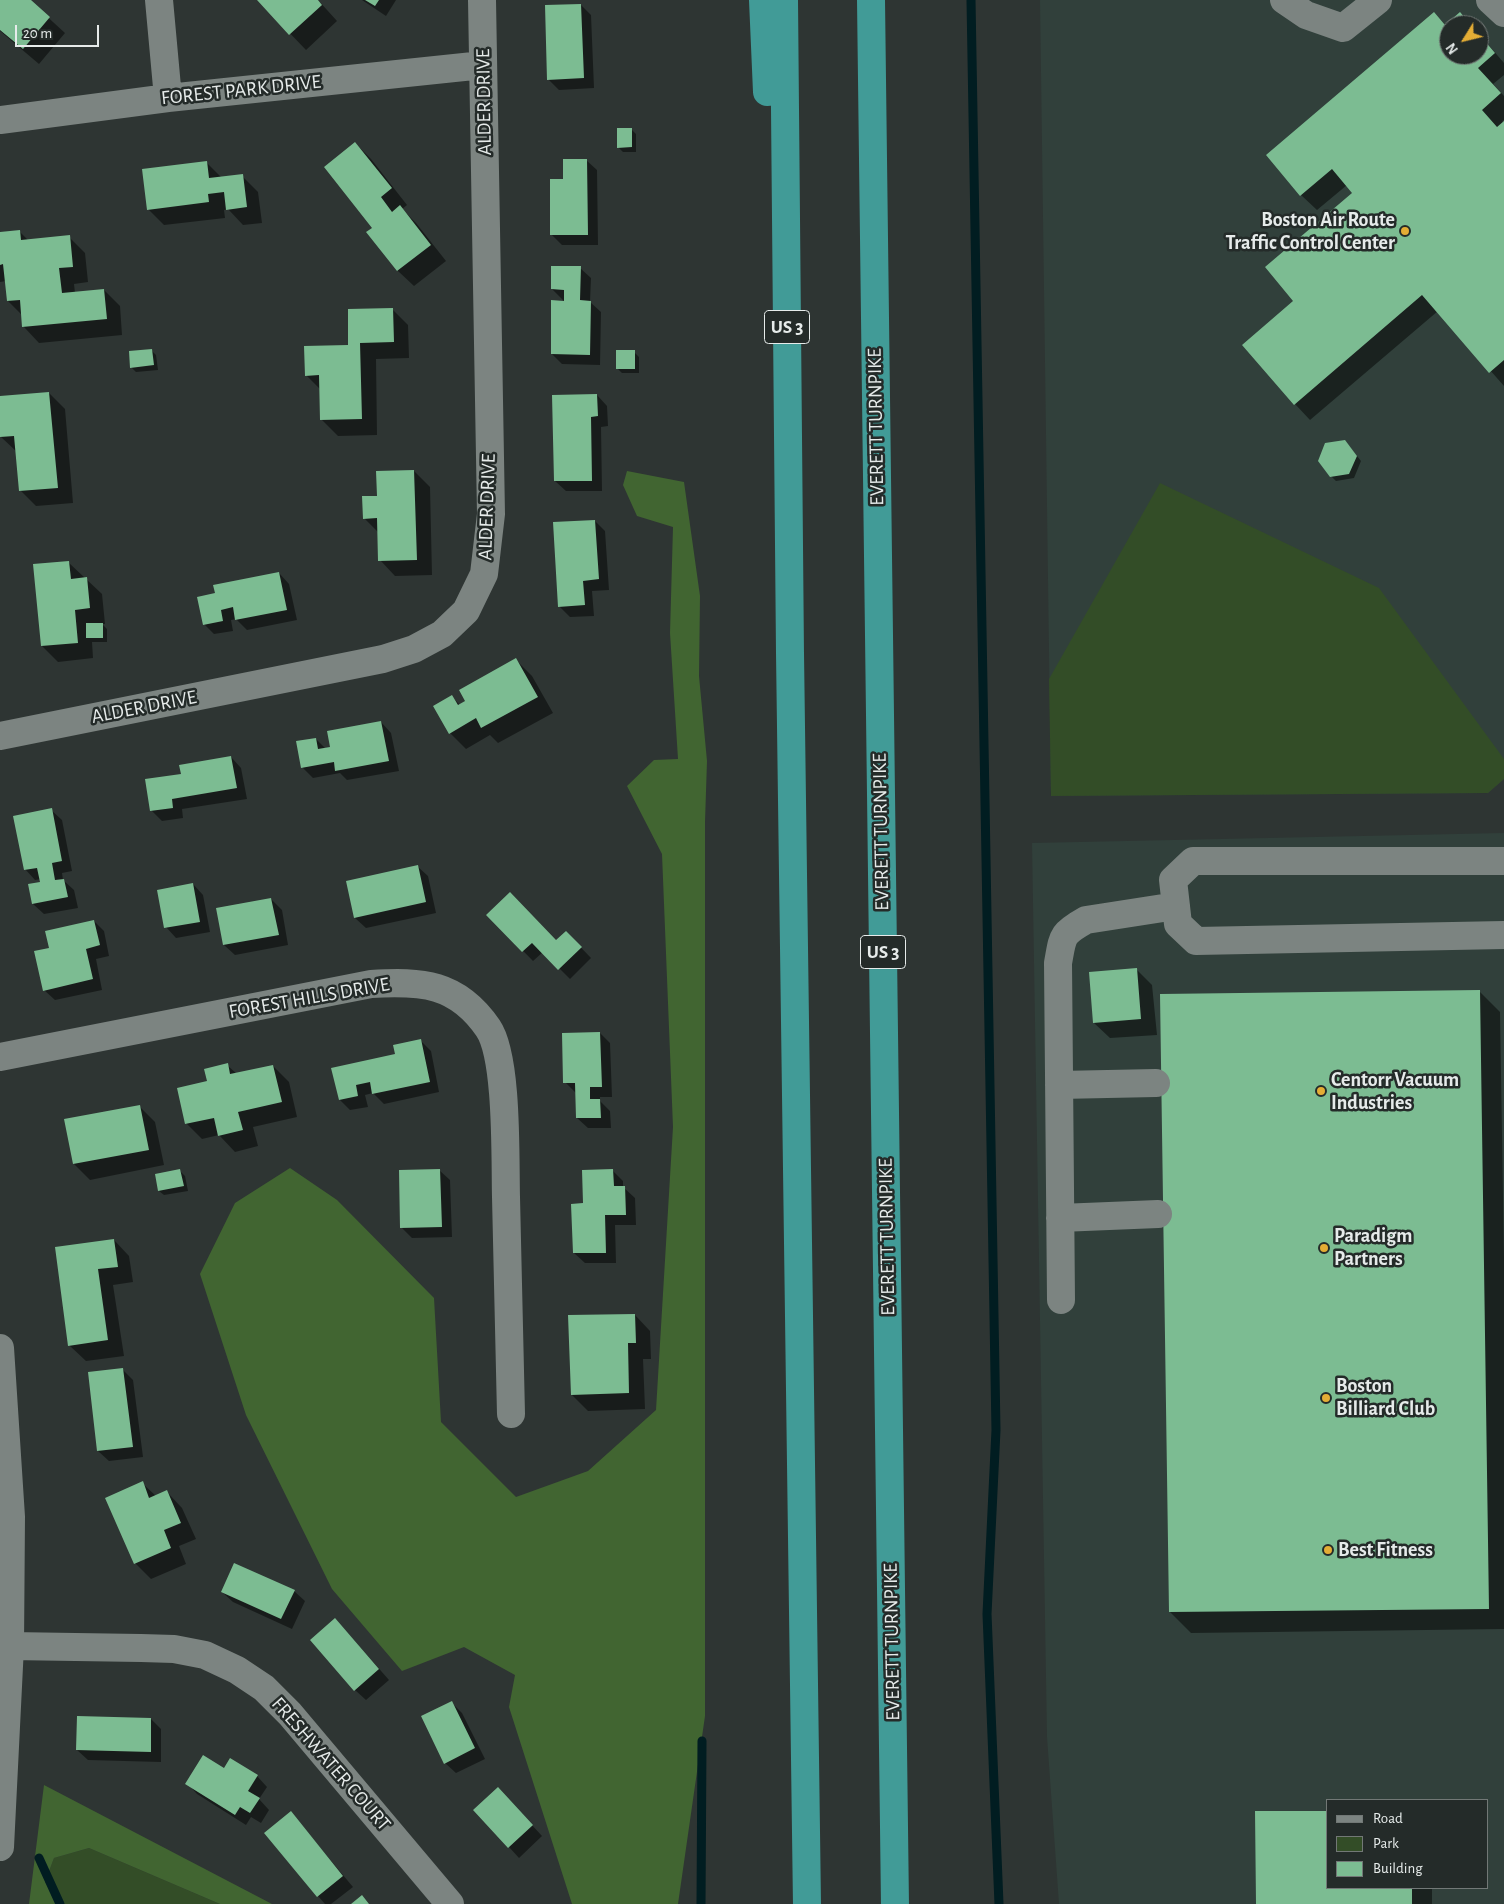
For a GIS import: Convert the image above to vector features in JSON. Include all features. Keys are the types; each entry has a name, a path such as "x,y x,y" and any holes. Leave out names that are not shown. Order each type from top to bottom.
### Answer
{"highway":[{"path":"763,0 790,653"},
{"name":"US 3","path":"784,0 790,653 807,1904"},
{"name":"EVERETT TURNPIKE","path":"871,0 895,1904"}],"street":[{"path":"159,0 168,98"},
{"name":"ALDER DRIVE","path":"0,736 383,659 414,649 442,634 466,611 484,574 490,514 482,0"},
{"path":"1284,0 1306,16 1343,28 1378,0"},
{"path":"1490,0 1504,13"},
{"name":"FOREST PARK DRIVE","path":"0,120 168,98 483,65"},
{"path":"1504,861 1193,861 1173,880 1178,924 1196,941 1504,935"},
{"path":"1061,1300 1058,963 1062,937 1086,920 1176,906"},
{"name":"FOREST HILLS DRIVE","path":"0,1057 371,984 406,982 440,988 468,1004 489,1030 499,1060 504,1124 511,1414"},
{"path":"1059,1085 1156,1083"},
{"path":"1060,1218 1158,1214"},
{"path":"0,1348 11,1517 10,1646 0,1847"},
{"name":"FRESHWATER COURT","path":"10,1646 174,1649 206,1655 237,1670 264,1688 290,1714 450,1904"}],"shaded area":[{"path":"1040,0 1504,0 1504,779 1488,793 1051,796"},
{"path":"1504,833 1504,1904 1059,1904 1047,1737 1032,843"}],"green space":[{"path":"627,471 684,482 700,596 699,676 707,761 705,822 705,1716 678,1904 572,1904 509,1707 515,1675 464,1647 402,1671 332,1589 246,1415 200,1274 235,1203 290,1168 337,1200 434,1298 441,1422 516,1497 588,1471 656,1410 673,1127 662,854 627,786 654,760 678,759 670,633 673,527 637,516 623,485"},
{"path":"1160,483 1379,588 1504,759 1504,779 1488,793 1051,796 1049,679"},
{"path":"44,1785 272,1904 220,1904 89,1848 54,1858 45,1882 61,1904 29,1904"},
{"path":"89,1848 220,1904 61,1904 45,1882 54,1858"}],"building":[{"path":"0,0 31,0 50,17 23,49 0,30"},
{"path":"257,0 318,0 322,5 289,35"},
{"path":"365,0 379,0 375,6"},
{"path":"581,4 584,78 547,80 545,5"},
{"name":"Boston Air Route Traffic Control Center","path":"1434,12 1439,18 1439,65 1481,65 1478,68 1501,93 1482,110 1497,127 1504,121 1504,360 1489,373 1422,295 1294,405 1242,345 1293,301 1265,267 1352,193 1332,169 1300,196 1266,155"},
{"name":"Boston Air Route Traffic Control Center","path":"1489,46 1495,53 1489,58"},
{"path":"617,128 632,128 632,147 617,148"},
{"path":"355,142 392,188 381,197 392,212 400,205 431,245 397,271 366,232 372,228 324,167"},
{"path":"563,159 587,159 588,235 550,235 550,179 563,179"},
{"path":"207,161 209,178 243,174 247,207 226,210 224,192 208,194 209,202 147,210 142,169"},
{"path":"20,230 21,240 70,235 73,267 59,268 62,293 104,289 107,319 22,327 20,300 7,301 3,264 0,265 0,232"},
{"path":"551,266 581,266 580,300 591,301 590,355 551,354 551,300 564,301 564,290 551,289"},
{"path":"393,308 394,342 360,343 362,419 320,420 319,375 305,376 304,346 348,345 348,309"},
{"path":"152,349 154,365 130,368 129,351"},
{"path":"616,350 635,350 635,369 616,369"},
{"path":"49,392 58,488 19,491 14,436 0,437 0,396"},
{"path":"597,394 598,416 591,417 592,481 554,481 552,395"},
{"path":"1345,440 1357,456 1349,474 1330,477 1318,461 1325,443"},
{"path":"414,470 417,560 378,561 377,518 363,519 362,496 377,496 376,471"},
{"path":"595,520 599,579 583,581 585,605 558,607 553,522"},
{"path":"69,561 71,579 87,577 90,608 75,610 78,643 41,646 33,564"},
{"path":"279,572 287,610 235,620 233,607 221,610 223,621 203,625 197,597 215,593 213,585"},
{"path":"86,623 103,623 103,638 86,638"},
{"path":"516,658 538,697 481,728 476,718 449,734 433,706 452,695 458,705 465,701 459,690"},
{"path":"381,721 389,761 335,771 334,762 301,768 296,741 316,738 318,749 330,747 327,731"},
{"path":"231,756 237,788 172,799 173,808 150,811 145,779 181,774 179,765"},
{"path":"52,808 62,861 52,863 55,880 64,879 68,897 32,904 28,884 40,882 37,868 24,870 13,816"},
{"path":"418,865 426,902 354,918 346,881"},
{"path":"193,883 200,922 164,928 157,890"},
{"path":"510,892 556,940 566,931 582,947 558,970 532,943 522,952 486,915"},
{"path":"271,898 279,935 223,945 216,908"},
{"path":"94,920 100,945 86,949 93,979 43,991 34,951 49,948 45,931"},
{"path":"1137,968 1141,1019 1093,1023 1089,972"},
{"path":"1480,990 1489,1609 1169,1612 1160,994"},
{"path":"600,1032 602,1087 590,1087 590,1099 600,1099 601,1118 576,1118 575,1083 563,1083 562,1033"},
{"path":"421,1039 430,1082 372,1094 370,1082 356,1085 358,1096 339,1100 331,1068 395,1054 393,1045"},
{"path":"228,1063 230,1074 273,1065 282,1102 238,1112 243,1130 218,1136 214,1118 185,1124 177,1088 207,1081 204,1069"},
{"path":"140,1105 149,1150 73,1164 64,1119"},
{"path":"180,1169 184,1186 158,1191 155,1174"},
{"path":"440,1169 442,1227 400,1228 399,1170"},
{"path":"613,1169 614,1186 625,1186 626,1215 605,1215 606,1253 573,1253 571,1204 583,1203 582,1170"},
{"path":"114,1239 118,1267 98,1269 108,1340 68,1346 55,1247"},
{"path":"635,1314 636,1343 628,1343 629,1393 571,1395 568,1315"},
{"path":"123,1368 133,1447 97,1451 88,1372"},
{"path":"143,1481 149,1498 167,1490 181,1523 164,1530 171,1548 134,1564 105,1498"},
{"path":"234,1563 295,1590 281,1619 221,1592"},
{"path":"335,1618 379,1669 354,1691 310,1640"},
{"path":"452,1701 475,1748 444,1764 421,1716"},
{"path":"77,1716 151,1718 151,1752 76,1750"},
{"path":"203,1755 224,1768 230,1758 258,1775 248,1791 260,1798 250,1813 240,1807 235,1815 185,1784"},
{"path":"498,1787 533,1825 508,1848 473,1810"},
{"path":"291,1811 343,1876 317,1897 264,1833"},
{"path":"1255,1811 1326,1811 1326,1889 1412,1889 1412,1904 1256,1904"},
{"path":"362,1895 369,1904 351,1904"}],"waterway":[{"path":"971,0 996,1430 987,1614 999,1904"},
{"path":"701,1904 702,1741"},
{"path":"39,1858 60,1904"}],"place":[{"name":"Boston Air Route Traffic Control Center","path":"1405,231"},
{"name":"Centorr Vacuum Industries","path":"1321,1091"},
{"name":"Paradigm Partners","path":"1324,1248"},
{"name":"Boston Billiard Club","path":"1326,1398"},
{"name":"Best Fitness","path":"1328,1550"}]}
